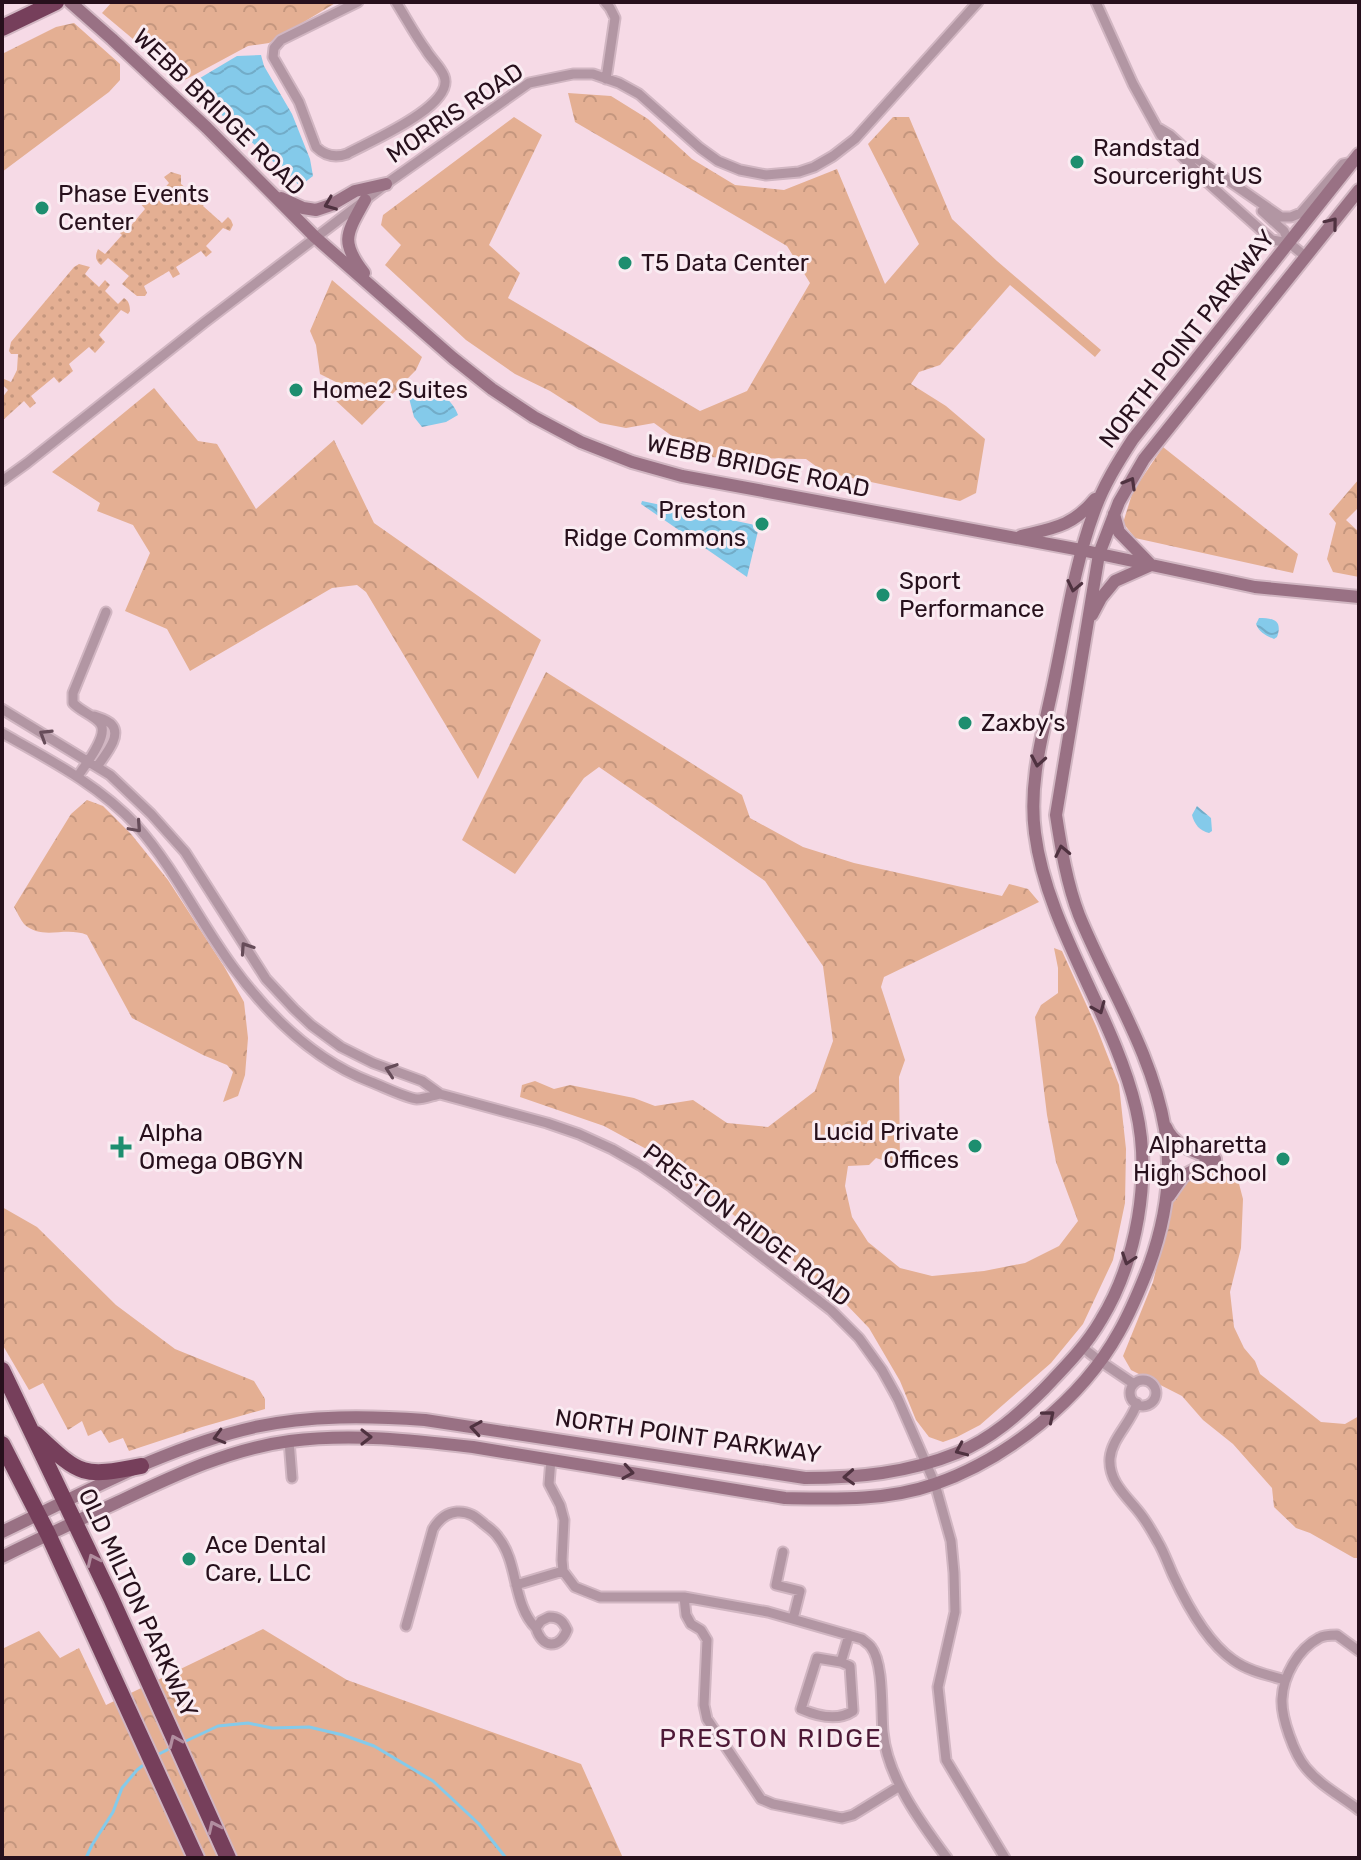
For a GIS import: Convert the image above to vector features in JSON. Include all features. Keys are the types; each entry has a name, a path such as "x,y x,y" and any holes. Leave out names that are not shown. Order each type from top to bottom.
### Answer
{"highway":[{"path":"2,28 56,2"},
{"name":"OLD MILTON PARKWAY","path":"2,1370 228,1858"},
{"path":"30,1428 63,1458 83,1471 108,1472 141,1466"},
{"path":"2,1444 48,1534 196,1858"}],"street":[{"name":"WEBB BRIDGE ROAD","path":"70,2 207,128 315,237 453,358 534,417 581,442 632,462 682,476 1081,550 1255,587 1359,597"},
{"path":"358,2 281,40 274,48 276,65 299,102 316,147 330,156 347,154 399,128 433,102 445,87 445,78 396,2"},
{"path":"605,2 615,18 606,79"},
{"name":"MORRIS ROAD","path":"2,481 315,237 529,83 573,74 593,74 639,94 718,161 740,170 766,175 799,172 833,156 855,139 978,2"},
{"path":"1096,2 1126,70 1161,135 1272,240 1289,243"},
{"path":"1157,127 1282,229 1289,243 1305,256"},
{"path":"1193,156 1281,217 1301,213 1343,164 1355,158"},
{"name":"NORTH POINT PARKWAY","path":"2,1532 141,1466 193,1445 257,1427 329,1419 380,1417 425,1420 805,1478 861,1476 926,1463 957,1453 996,1432 1023,1410 1082,1347 1102,1319 1119,1285 1133,1244 1142,1172 1137,1111 1125,1068 1060,920 1044,877 1035,833 1032,793 1081,550 1103,490 1133,439 1355,158"},
{"path":"273,194 303,208 316,210 355,191 386,184"},
{"name":"NORTH POINT PARKWAY","path":"2,1557 179,1473 222,1456 289,1441 384,1437 473,1447 785,1498 833,1499 909,1491 974,1468 1017,1443 1062,1405 1118,1335 1155,1248 1168,1191 1165,1130 1152,1076 1079,913 1061,847 1056,815 1099,554 1114,513 1144,459 1359,190"},
{"path":"365,200 349,229 347,242 356,263 384,297"},
{"path":"1014,538 1071,522 1103,490"},
{"path":"1087,625 1101,598 1115,581 1151,565 1120,534 1114,513"},
{"path":"78,776 115,736 114,728 109,723 80,710 73,703 73,693 106,612"},
{"name":"PRESTON RIDGE ROAD","path":"2,709 110,775 151,814 185,852 266,979 311,1025 341,1047 422,1081 440,1094 547,1123 612,1149 672,1187 831,1310 859,1338 898,1399 935,1484 951,1541 954,1573 955,1612 938,1687 946,1760 1005,1858"},
{"name":"PRESTON RIDGE ROAD","path":"2,733 78,776 136,825 186,893 232,966 280,1024 307,1047 357,1077 417,1099 440,1094"},
{"path":"1162,1117 1175,1141 1215,1159 1183,1176 1171,1190 1166,1203"},
{"path":"1082,1347 1134,1384"},
{"path":"1146,1380 1153,1385 1156,1393 1153,1401 1145,1405 1137,1403 1131,1394 1134,1384 1146,1380"},
{"path":"1137,1403 1133,1415 1114,1443 1110,1459 1121,1492 1141,1514 1190,1607 1214,1642 1233,1661 1285,1680"},
{"path":"289,1441 292,1478"},
{"path":"551,1459 549,1484 564,1520 563,1571 575,1587 600,1597 684,1597 793,1619 862,1639 871,1646 883,1706 883,1733 888,1756 900,1786 947,1858"},
{"path":"406,1626 433,1529 442,1517 466,1512 498,1536 506,1549 524,1610 536,1628"},
{"path":"783,1552 776,1585 800,1591 793,1619"},
{"path":"516,1585 563,1571"},
{"path":"684,1597 686,1615 707,1640 704,1705 707,1719 761,1799 842,1818 853,1815 900,1786"},
{"path":"841,1662 849,1635"},
{"path":"1359,1651 1337,1635 1321,1637 1303,1649 1285,1680 1281,1701 1289,1738 1304,1766 1328,1790 1359,1810"},
{"path":"817,1658 841,1662 850,1666 853,1711 844,1718 813,1715 801,1709 817,1658"}],"green space":[{"path":"112,2 337,2 269,43 248,46 183,81 102,13"},
{"path":"74,23 120,64 120,80 109,92 2,172 2,54 56,27"},
{"path":"568,93 611,96 648,119 692,159 735,185 784,190 837,169 885,284 919,244 868,144 893,117 909,117 952,219 1101,350 1095,357 1010,285 940,365 919,372 911,384 946,406 985,439 976,493 960,501 824,472 806,459 701,457 654,423 626,428 600,423 550,391 515,374 466,340 385,265 401,245 381,225 383,215 514,117 542,135 489,245 520,273 508,298 700,411 747,391 810,283 787,246 575,122"},
{"path":"171,172 181,175 181,184 198,198 207,199 203,206 222,223 228,217 233,225 230,231 223,228 206,246 212,252 206,257 201,251 176,267 180,274 173,278 169,271 144,286 145,296 137,296 122,284 129,276 108,258 101,265 96,254 98,249 105,254 122,235 116,229 121,224 128,229 145,209 139,202 144,197 151,203 169,183 164,177"},
{"path":"79,264 90,267 85,274 99,287 105,280 110,285 105,291 118,304 126,299 130,311 128,314 121,310 99,335 105,342 95,353 89,347 69,364 73,371 59,383 54,377 31,396 36,403 30,408 24,401 2,421 2,398 8,390 2,384 4,379 11,382 17,370 18,354 9,351 11,342"},
{"path":"332,280 422,357 416,370 362,425 334,399 336,382 320,374 316,345 310,331"},
{"path":"154,388 198,441 217,444 256,509 334,440 374,523 541,640 478,779 366,592 357,585 332,588 190,671 167,629 125,611 150,553 133,525 97,511 100,503 52,472"},
{"path":"1163,447 1298,554 1293,573 1135,538 1123,523 1133,491"},
{"path":"1359,479 1359,507 1346,520 1359,532 1359,577 1333,572 1327,559 1336,523 1329,514"},
{"path":"546,672 742,795 750,818 803,847 854,863 1002,896 1009,884 1028,889 1039,902 884,977 881,987 905,1060 899,1077 900,1166 876,1158 869,1165 848,1166 845,1186 852,1217 868,1242 900,1268 932,1276 984,1271 1025,1263 1059,1246 1078,1221 1056,1162 1035,1017 1041,1005 1058,993 1054,948 1062,951 1119,1085 1126,1149 1125,1203 1113,1260 1083,1324 1051,1363 980,1425 943,1442 929,1437 916,1420 900,1381 869,1328 843,1301 650,1151 604,1126 520,1097 522,1085 535,1081 554,1089 570,1085 634,1098 655,1106 693,1100 727,1123 768,1127 815,1091 833,1041 823,966 765,881 599,767 584,778 515,874 462,840"},
{"path":"87,800 103,806 131,834 168,880 244,1002 248,1038 245,1075 238,1096 223,1102 233,1072 227,1065 132,1018 87,935 38,932 24,924 14,907 71,814"},
{"path":"1216,1167 1238,1180 1243,1199 1241,1248 1230,1292 1234,1327 1244,1348 1255,1361 1260,1374 1321,1422 1345,1424 1359,1416 1359,1558 1296,1528 1274,1507 1272,1488 1233,1444 1203,1420 1182,1396 1131,1370 1123,1356 1153,1282 1173,1199 1183,1179 1202,1168"},
{"path":"2,1207 37,1227 116,1305 175,1349 254,1381 265,1399 265,1409 129,1451 123,1438 109,1443 101,1430 88,1436 82,1421 68,1430 43,1383 29,1390 2,1344"},
{"path":"263,1629 347,1680 581,1764 623,1858 2,1858 2,1649 39,1631 60,1658 79,1648 106,1705"}],"water":[{"path":"261,55 264,66 292,114 310,159 313,176 300,186 192,88 195,81 237,56"},
{"path":"422,385 444,396 458,415 446,422 422,427 414,417 409,398"},
{"path":"642,501 755,525 758,531 747,577 641,504"},
{"path":"1259,618 1276,621 1279,627 1277,637 1274,639 1261,631 1256,624"},
{"path":"1197,806 1211,818 1212,831 1209,833 1200,829 1194,821 1192,815"}],"waterway":[{"path":"184,1742 218,1726 248,1723 272,1728 309,1727 374,1746 433,1781 479,1824 506,1858"},
{"path":"155,1756 173,1747"},
{"path":"86,1858 113,1812 122,1788 146,1763"}],"place":[{"name":"Randstad Sourceright US","path":"1077,162"},
{"name":"Phase Events Center","path":"42,208"},
{"name":"T5 Data Center","path":"625,263"},
{"name":"Home2 Suites","path":"296,390"},
{"name":"Preston Ridge Commons","path":"762,524"},
{"name":"Sport Performance","path":"883,595"},
{"name":"Zaxby's","path":"965,723"},
{"name":"Lucid Private Offices","path":"975,1146"},
{"name":"Alpha Omega OBGYN","path":"121,1147"},
{"name":"Alpharetta High School","path":"1283,1159"},
{"name":"Ace Dental Care, LLC","path":"189,1559"}],"district":[{"name":"PRESTON RIDGE","path":"771,1738"}]}
